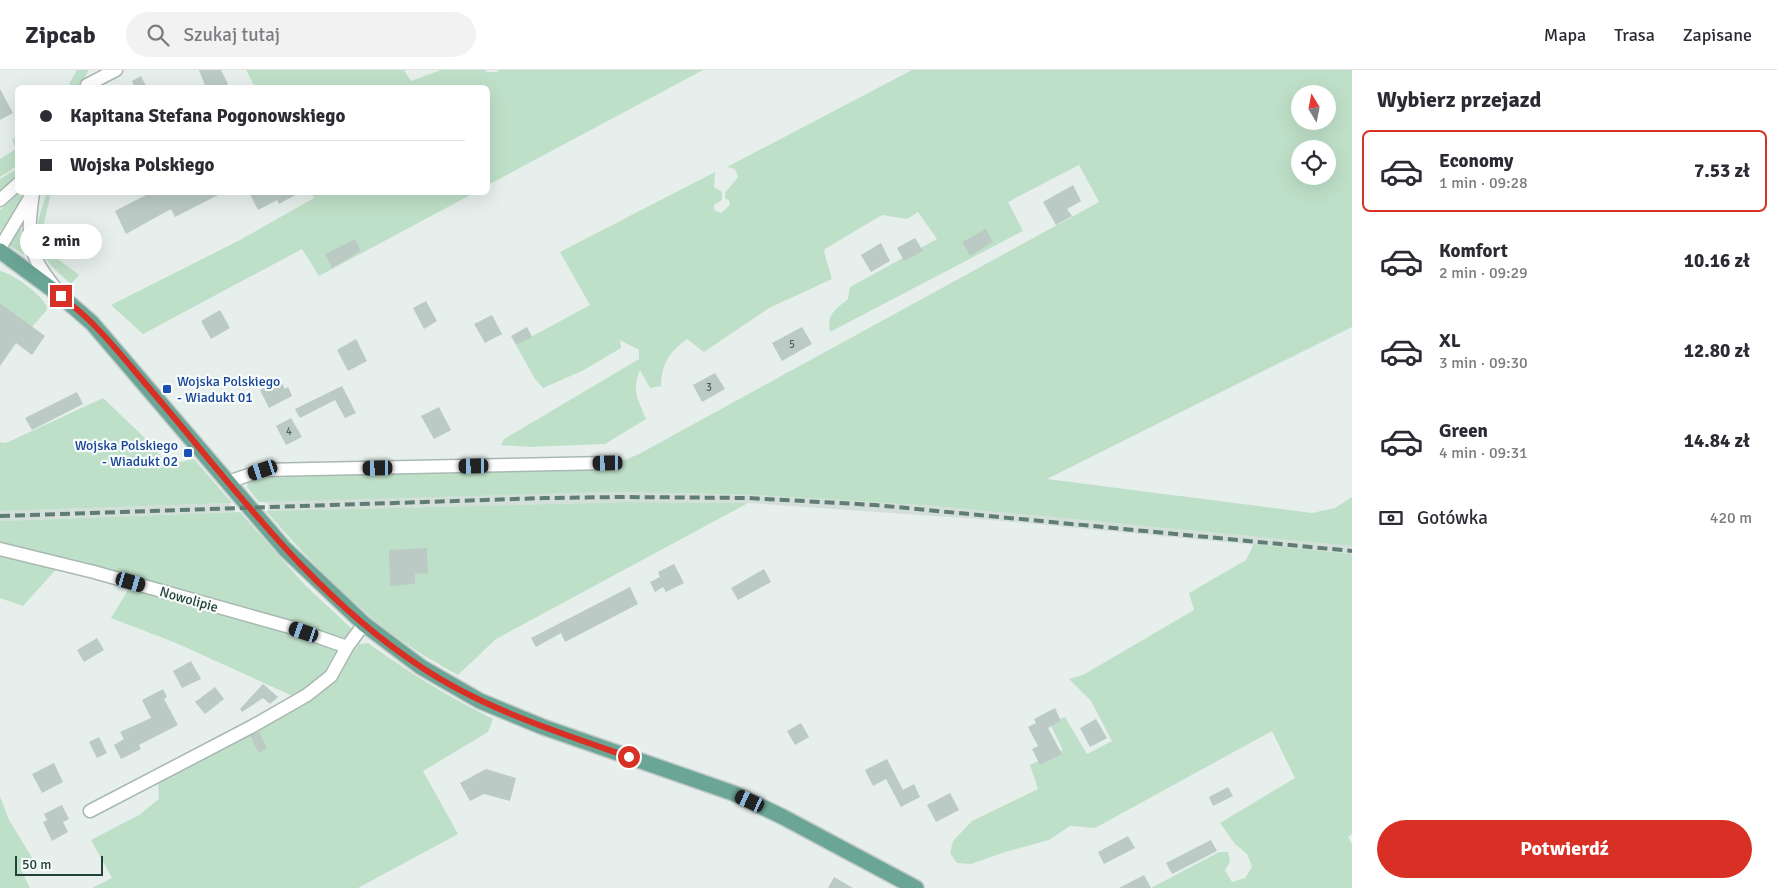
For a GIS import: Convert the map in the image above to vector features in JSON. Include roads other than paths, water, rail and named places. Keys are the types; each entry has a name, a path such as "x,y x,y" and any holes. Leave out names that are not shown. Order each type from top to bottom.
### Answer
{"main road":[{"path":"0,249 61,296 92,323 285,549 364,624 421,667 480,701 543,727 733,793 783,817 916,888"}],"street":[{"path":"88,85 96,70"},
{"path":"89,85 116,70"},
{"path":"0,200 15,187"},
{"path":"0,249 32,195"},
{"path":"33,195 30,224 31,247 36,261 61,296"},
{"path":"228,482 263,470 608,463"},
{"name":"Nowolipie","path":"0,549 140,585 290,627 347,647"},
{"path":"90,811 251,727 307,695 332,676 347,647 364,624"}],"railway":[{"path":"0,516 545,498 748,498 875,505 1352,551"}],"place":[{"name":"Wojska Polskiego - Wiadukt 01","path":"167,389"},
{"name":"Wojska Polskiego - Wiadukt 02","path":"188,453"}]}
